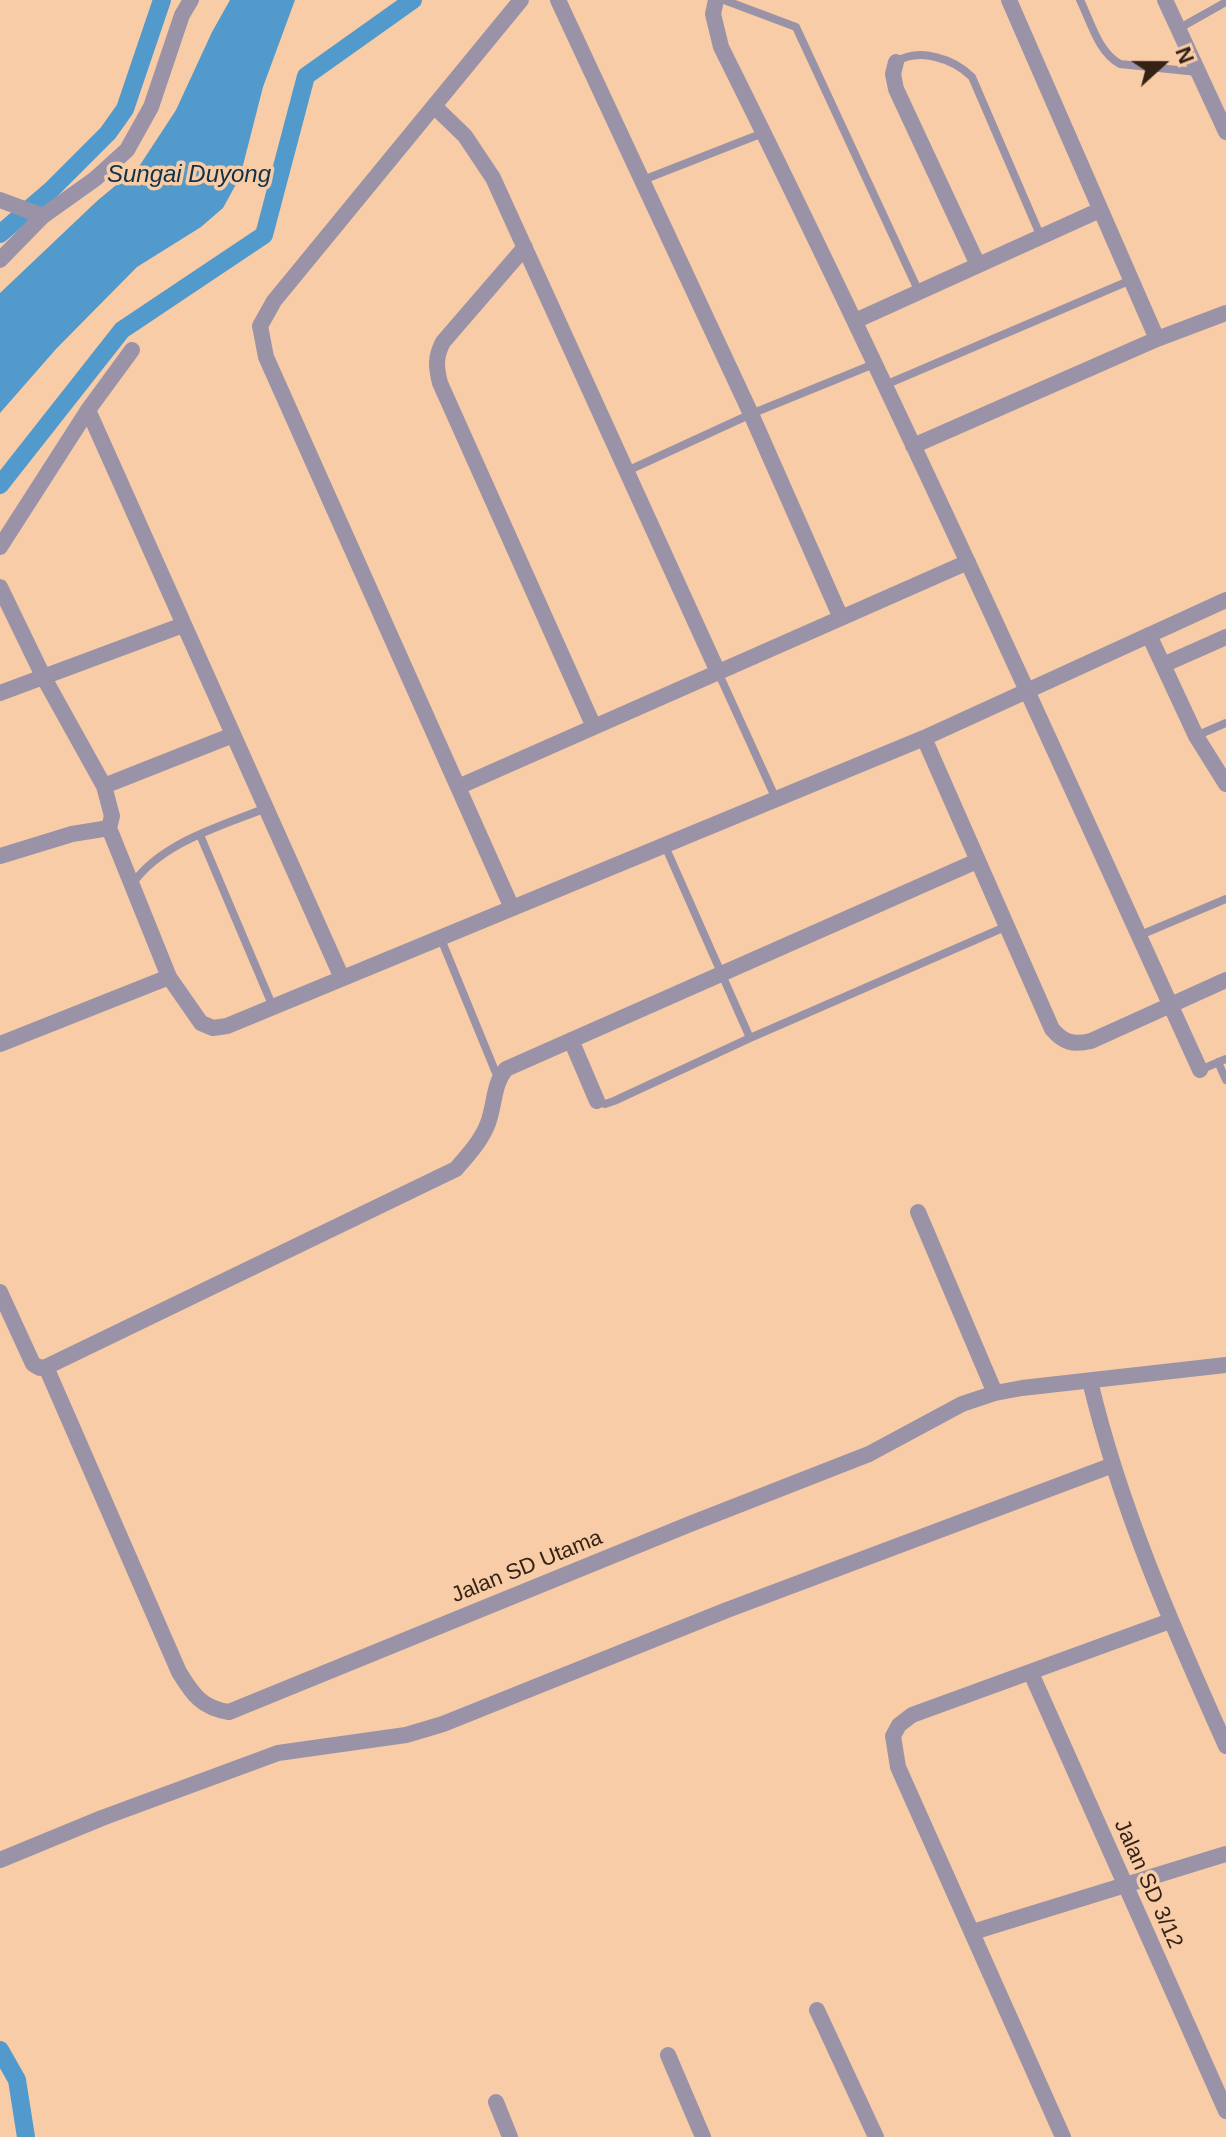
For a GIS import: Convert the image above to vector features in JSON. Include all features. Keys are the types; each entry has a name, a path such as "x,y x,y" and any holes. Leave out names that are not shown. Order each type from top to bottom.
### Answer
{"street":[{"path":"0,260 38,213 95,179 127,150 151,107 182,15 191,0"},
{"path":"512,908 266,357 260,326 274,301 521,0"},
{"path":"558,0 751,414 841,618"},
{"path":"716,0 713,14 718,38 968,562 1200,1070"},
{"path":"1009,0 1157,339"},
{"path":"1165,0 1226,132"},
{"path":"896,62 893,74 896,89 978,265"},
{"path":"435,107 465,136 480,156 525,247 718,672"},
{"path":"0,200 38,213"},
{"path":"855,321 1100,210"},
{"path":"525,247 443,342 437,353 436,366 440,383 594,727"},
{"path":"913,446 1157,339 1226,313"},
{"path":"0,547 88,410 132,350"},
{"path":"88,410 342,978"},
{"path":"458,787 968,562"},
{"path":"0,587 44,678 104,786 112,816 109,828 169,977 201,1023 213,1028 227,1026 924,738 1226,600"},
{"path":"0,693 183,625"},
{"path":"1149,635 1196,736 1226,784"},
{"path":"1163,665 1226,637"},
{"path":"104,786 233,735"},
{"path":"924,738 1005,927 1052,1029 1062,1040 1076,1045 1091,1041 1226,980"},
{"path":"0,856 72,834 109,828"},
{"path":"46,1367 456,1169 488,1125 498,1078 506,1069 977,861"},
{"path":"0,1044 169,977"},
{"path":"571,1040 597,1101"},
{"path":"918,1212 995,1393"},
{"name":"Jalan SD Utama","path":"0,1292 33,1364 46,1367 179,1672 200,1703 214,1710 229,1712 869,1454 935,1416 995,1393 1226,1365"},
{"path":"1090,1381 1113,1465 1170,1621 1222,1725 1226,1746"},
{"path":"0,1860 102,1818 278,1753 406,1735 443,1724 727,1610 1113,1465"},
{"path":"1063,2137 898,1767 893,1736 899,1725 924,1709 1170,1621"},
{"name":"Jalan SD 3/12","path":"1031,1673 1226,2111"},
{"path":"973,1932 1226,1854"},
{"path":"817,2010 876,2137"},
{"path":"668,2055 703,2137"},
{"path":"496,2102 510,2137"}],"lane":[{"path":"724,0 796,27 919,292"},
{"path":"1080,0 1110,59 1120,64 1197,72"},
{"path":"1178,29 1226,2"},
{"path":"896,62 916,54 942,59 962,67 972,77 1041,237"},
{"path":"643,180 764,133"},
{"path":"885,385 1131,280"},
{"path":"627,471 751,414 875,364"},
{"path":"718,672 776,799"},
{"path":"1196,736 1226,723"},
{"path":"131,886 142,870 159,857 200,835 266,808"},
{"path":"200,835 273,1007"},
{"path":"665,845 750,1038"},
{"path":"1138,936 1226,899"},
{"path":"597,1101 605,1104 614,1101 1005,927"},
{"path":"440,938 498,1078"},
{"path":"1200,1070 1222,1060 1226,1080"}],"water":[{"name":"Sungai Duyong","path":"230,0 295,0 263,87 240,177 223,208 201,227 137,267 56,349 0,413 0,293 97,201 140,165 176,110"}],"waterway":[{"path":"0,234 51,190 108,133 125,109 162,0"},
{"path":"0,485 122,330 264,235 306,76 413,0"},
{"path":"0,2050 17,2080 26,2137"}]}
